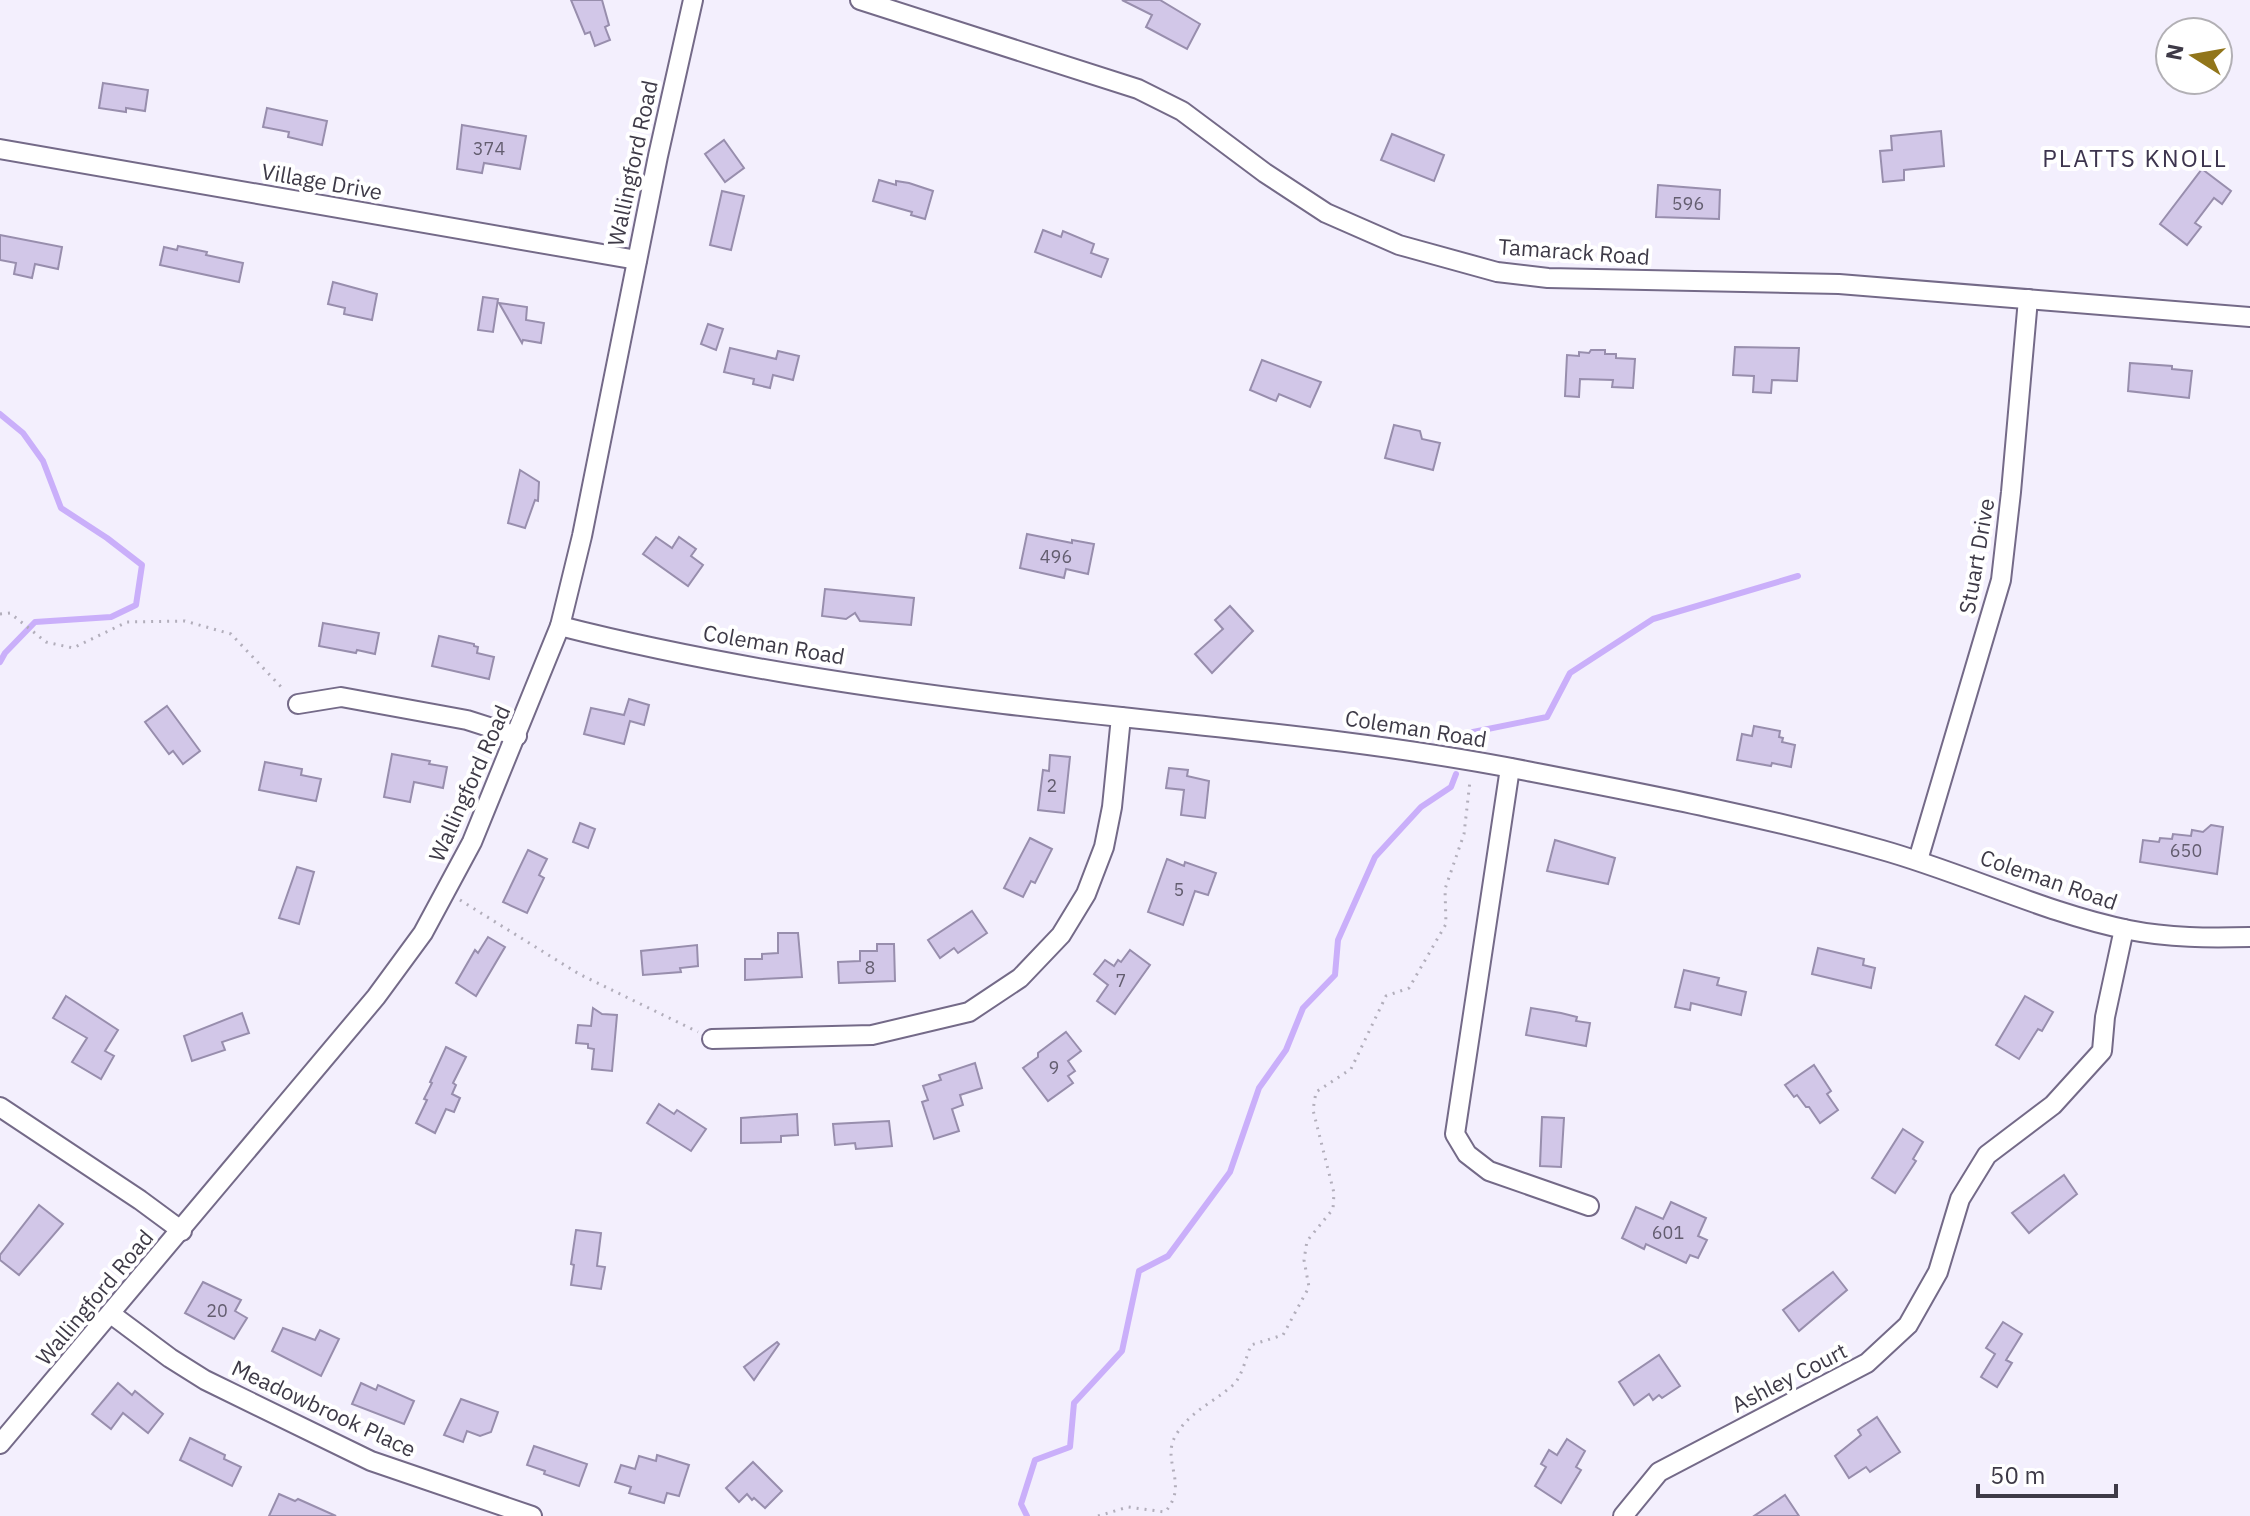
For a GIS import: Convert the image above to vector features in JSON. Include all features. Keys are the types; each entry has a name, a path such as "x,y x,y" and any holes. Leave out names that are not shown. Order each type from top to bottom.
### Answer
{"street":[{"name":"Wallingford Road","path":"0,1444 376,997 423,933 478,828 560,626 585,522 693,0"},
{"name":"Tamarack Road","path":"860,0 1138,89 1182,111 1265,173 1326,213 1371,234 1448,260 1497,272 1548,278 1839,284 2250,317"},
{"name":"Village Drive","path":"0,149 637,260"},
{"name":"Stuart Drive","path":"1918,860 2001,580 2028,299"},
{"name":"Coleman Road","path":"560,626 795,674 957,698 1322,737 1473,761 1789,826 1918,860 2124,929 2184,937 2250,937"},
{"path":"298,704 341,697 467,720 517,736"},
{"path":"712,1039 872,1035 969,1012 1020,978 1061,935 1086,894 1104,847 1112,807 1121,717"},
{"path":"1510,768 1455,1134 1467,1154 1489,1171 1589,1206"},
{"name":"Ashley Court","path":"1623,1516 1659,1472 1867,1363 1908,1325 1938,1272 1960,1199 1987,1155 2053,1105 2102,1051 2105,1017 2124,929"},
{"path":"0,1107 182,1231"},
{"name":"Meadowbrook Place","path":"111,1314 205,1380 357,1454 532,1516"}],"path":[{"path":"0,614 10,613 46,642 73,648 127,622 185,621 231,634 298,704"},
{"path":"1098,1516 1128,1507 1165,1512 1175,1501 1174,1438 1194,1412 1236,1383 1251,1345 1283,1335 1309,1287 1304,1260 1307,1241 1333,1209 1334,1193 1313,1110 1316,1092 1351,1069 1386,996 1409,988 1446,924 1445,889 1464,834 1473,761"},
{"path":"447,892 579,974 712,1039"}],"building":[{"path":"571,0 602,0 610,40 595,46 590,32 585,34"},
{"path":"1122,0 1160,0 1200,24 1187,49 1146,27 1152,15"},
{"path":"103,83 148,90 145,111 99,108"},
{"path":"267,108 327,121 322,145 288,137 289,132 263,127"},
{"path":"462,125 526,136 520,169 484,163 482,173 457,169"},
{"path":"1941,131 1944,166 1904,170 1904,180 1883,182 1880,151 1892,150 1891,136"},
{"path":"1392,134 1444,155 1434,181 1381,160"},
{"path":"724,140 744,168 725,182 705,154"},
{"path":"2202,169 2231,191 2222,204 2214,198 2195,223 2201,227 2187,245 2160,224"},
{"path":"879,180 896,185 896,181 909,183 933,191 925,219 873,201"},
{"path":"1658,185 1720,190 1719,219 1656,217"},
{"path":"722,191 744,196 731,250 710,245"},
{"path":"1043,230 1061,237 1063,231 1094,244 1091,253 1108,259 1101,277 1035,252"},
{"path":"0,235 62,247 58,269 35,264 32,278 14,274 16,263 0,260"},
{"path":"178,246 243,263 239,282 160,265 164,247 177,250"},
{"path":"333,282 377,294 372,320 344,314 345,308 328,304"},
{"path":"483,297 498,299 493,332 478,330"},
{"path":"499,303 527,307 526,320 544,323 541,343 523,340 522,343"},
{"path":"708,324 723,329 716,350 701,344"},
{"path":"1735,347 1799,348 1797,381 1772,380 1771,393 1753,392 1754,376 1733,375"},
{"path":"730,348 776,359 778,351 799,356 793,380 773,375 770,388 753,384 754,379 724,372"},
{"path":"1591,350 1605,350 1605,354 1616,354 1616,358 1635,359 1633,388 1612,387 1613,380 1580,379 1579,397 1565,396 1567,355 1579,356 1579,352 1589,353"},
{"path":"1262,360 1321,382 1310,407 1279,394 1276,401 1250,390"},
{"path":"2130,363 2192,371 2189,398 2128,391"},
{"path":"1394,425 1420,431 1422,439 1440,443 1433,470 1385,458"},
{"path":"520,470 539,482 538,501 535,500 525,528 508,523"},
{"path":"1027,534 1094,544 1088,574 1066,569 1064,578 1020,568"},
{"path":"656,537 672,548 679,537 696,549 691,556 703,565 688,586 643,554"},
{"path":"825,589 914,598 911,625 860,621 855,613 846,619 822,616"},
{"path":"1230,606 1253,631 1212,673 1195,654 1223,629 1215,620"},
{"path":"323,623 379,633 375,654 319,646"},
{"path":"439,636 474,644 478,647 477,653 494,657 489,679 432,666"},
{"path":"629,699 649,705 644,725 630,721 624,744 584,734 591,708 624,715"},
{"path":"167,706 200,751 183,764 173,751 169,754 145,722"},
{"path":"1754,726 1780,731 1782,742 1795,745 1791,767 1737,760 1742,734 1752,736"},
{"path":"392,754 447,767 443,788 414,782 410,802 384,797"},
{"path":"1050,755 1070,757 1064,813 1038,810 1043,770 1049,771"},
{"path":"265,762 302,769 301,775 321,779 316,801 259,790"},
{"path":"1169,768 1188,770 1187,776 1209,781 1205,818 1181,815 1184,790 1166,788"},
{"path":"580,823 595,829 588,848 573,842"},
{"path":"2211,825 2223,827 2217,874 2140,862 2143,840 2159,842 2160,838 2172,839 2173,834 2191,836 2192,830 2203,832"},
{"path":"1030,838 1052,849 1035,883 1031,881 1023,897 1004,888"},
{"path":"1555,840 1615,858 1608,884 1547,871"},
{"path":"528,850 547,859 539,875 544,878 527,913 503,902"},
{"path":"1167,859 1216,873 1208,895 1195,891 1183,925 1148,912"},
{"path":"297,867 314,872 299,924 279,918"},
{"path":"972,911 987,933 958,953 954,948 940,958 928,940"},
{"path":"778,933 798,933 802,977 745,980 745,959 762,959 762,954 778,953"},
{"path":"488,937 505,947 476,996 456,983 475,950 478,953"},
{"path":"877,944 894,944 895,981 839,983 838,962 860,961 860,951 877,951"},
{"path":"697,945 698,966 680,968 681,972 643,975 641,951"},
{"path":"1818,948 1864,959 1863,965 1875,968 1871,988 1812,974"},
{"path":"1130,950 1150,965 1115,1014 1097,1001 1108,985 1094,974 1105,960 1114,966"},
{"path":"1684,970 1719,978 1717,985 1746,992 1741,1015 1691,1003 1690,1010 1675,1007"},
{"path":"66,996 118,1030 105,1051 114,1056 101,1079 72,1062 87,1038 53,1018"},
{"path":"2025,996 2053,1012 2019,1059 1996,1045"},
{"path":"593,1008 602,1014 617,1015 612,1071 592,1069 594,1049 588,1048 588,1044 576,1043 578,1025 591,1026"},
{"path":"1531,1008 1577,1017 1576,1021 1590,1023 1586,1046 1526,1035"},
{"path":"242,1013 249,1033 222,1042 225,1050 192,1061 184,1036"},
{"path":"1066,1032 1081,1051 1068,1061 1075,1071 1068,1076 1073,1083 1048,1101 1023,1068"},
{"path":"446,1047 466,1057 453,1083 456,1085 452,1094 460,1098 454,1112 446,1109 435,1133 416,1123"},
{"path":"975,1063 982,1088 960,1095 963,1105 952,1109 959,1131 934,1139 922,1102 928,1100 923,1086 941,1080 939,1075"},
{"path":"1814,1065 1831,1091 1827,1094 1838,1110 1820,1123 1809,1107 1797,1095 1794,1097 1785,1085"},
{"path":"659,1104 674,1114 677,1110 706,1129 691,1151 647,1123"},
{"path":"797,1114 798,1135 781,1136 781,1142 741,1143 741,1118"},
{"path":"1542,1117 1564,1118 1561,1167 1540,1166"},
{"path":"889,1121 892,1146 856,1149 855,1143 835,1145 833,1124"},
{"path":"1903,1129 1923,1142 1913,1159 1916,1161 1895,1193 1872,1178"},
{"path":"2064,1175 2077,1194 2029,1233 2012,1213"},
{"path":"1671,1202 1706,1218 1698,1236 1707,1240 1698,1258 1690,1255 1686,1263 1646,1244 1644,1249 1622,1238 1636,1207 1663,1219"},
{"path":"39,1205 63,1224 19,1275 0,1260 0,1255"},
{"path":"576,1230 601,1233 597,1266 605,1267 601,1289 571,1285"},
{"path":"1833,1272 1847,1290 1799,1331 1783,1310"},
{"path":"203,1282 241,1300 235,1311 247,1318 234,1339 185,1313"},
{"path":"2003,1322 2022,1334 2006,1360 2012,1363 1997,1387 1981,1377 1995,1354 1986,1348"},
{"path":"283,1328 315,1340 320,1330 339,1339 321,1376 272,1351"},
{"path":"777,1342 779,1344 754,1380 744,1367"},
{"path":"1659,1355 1680,1386 1662,1398 1659,1395 1653,1400 1649,1394 1634,1405 1619,1382"},
{"path":"118,1383 132,1395 135,1391 163,1414 148,1433 123,1413 111,1429 92,1414"},
{"path":"361,1383 376,1390 378,1385 414,1401 404,1424 352,1404"},
{"path":"461,1399 498,1412 491,1432 480,1436 467,1431 463,1442 444,1435"},
{"path":"1877,1417 1900,1452 1870,1472 1866,1467 1849,1478 1835,1456 1861,1435 1858,1430"},
{"path":"190,1438 225,1455 224,1459 241,1467 232,1486 180,1460"},
{"path":"1567,1439 1585,1451 1576,1467 1581,1470 1561,1503 1535,1486 1546,1467 1541,1464 1549,1450 1557,1455"},
{"path":"534,1446 587,1464 579,1486 527,1465"},
{"path":"657,1455 689,1465 679,1496 667,1493 664,1503 629,1493 631,1487 615,1482 621,1465 635,1469 639,1456 656,1461"},
{"path":"753,1462 782,1491 765,1508 747,1494 739,1502 726,1488"},
{"path":"279,1494 295,1501 298,1499 336,1516 269,1516"},
{"path":"1785,1495 1799,1516 1754,1516"}],"waterway":[{"path":"0,414 23,433 43,461 61,508 142,565 136,605 111,617 35,622 0,662"},
{"path":"1467,745 1473,732 1547,717 1570,673 1653,619 1798,576"},
{"path":"1027,1516 1021,1504 1035,1460 1070,1447 1074,1403 1122,1351 1139,1271 1168,1256 1230,1172 1259,1088 1286,1050 1303,1008 1335,975 1338,940 1375,857 1421,807 1451,787 1456,774"}],"district":[{"name":"PLATTS KNOLL","path":"2135,158"}]}
